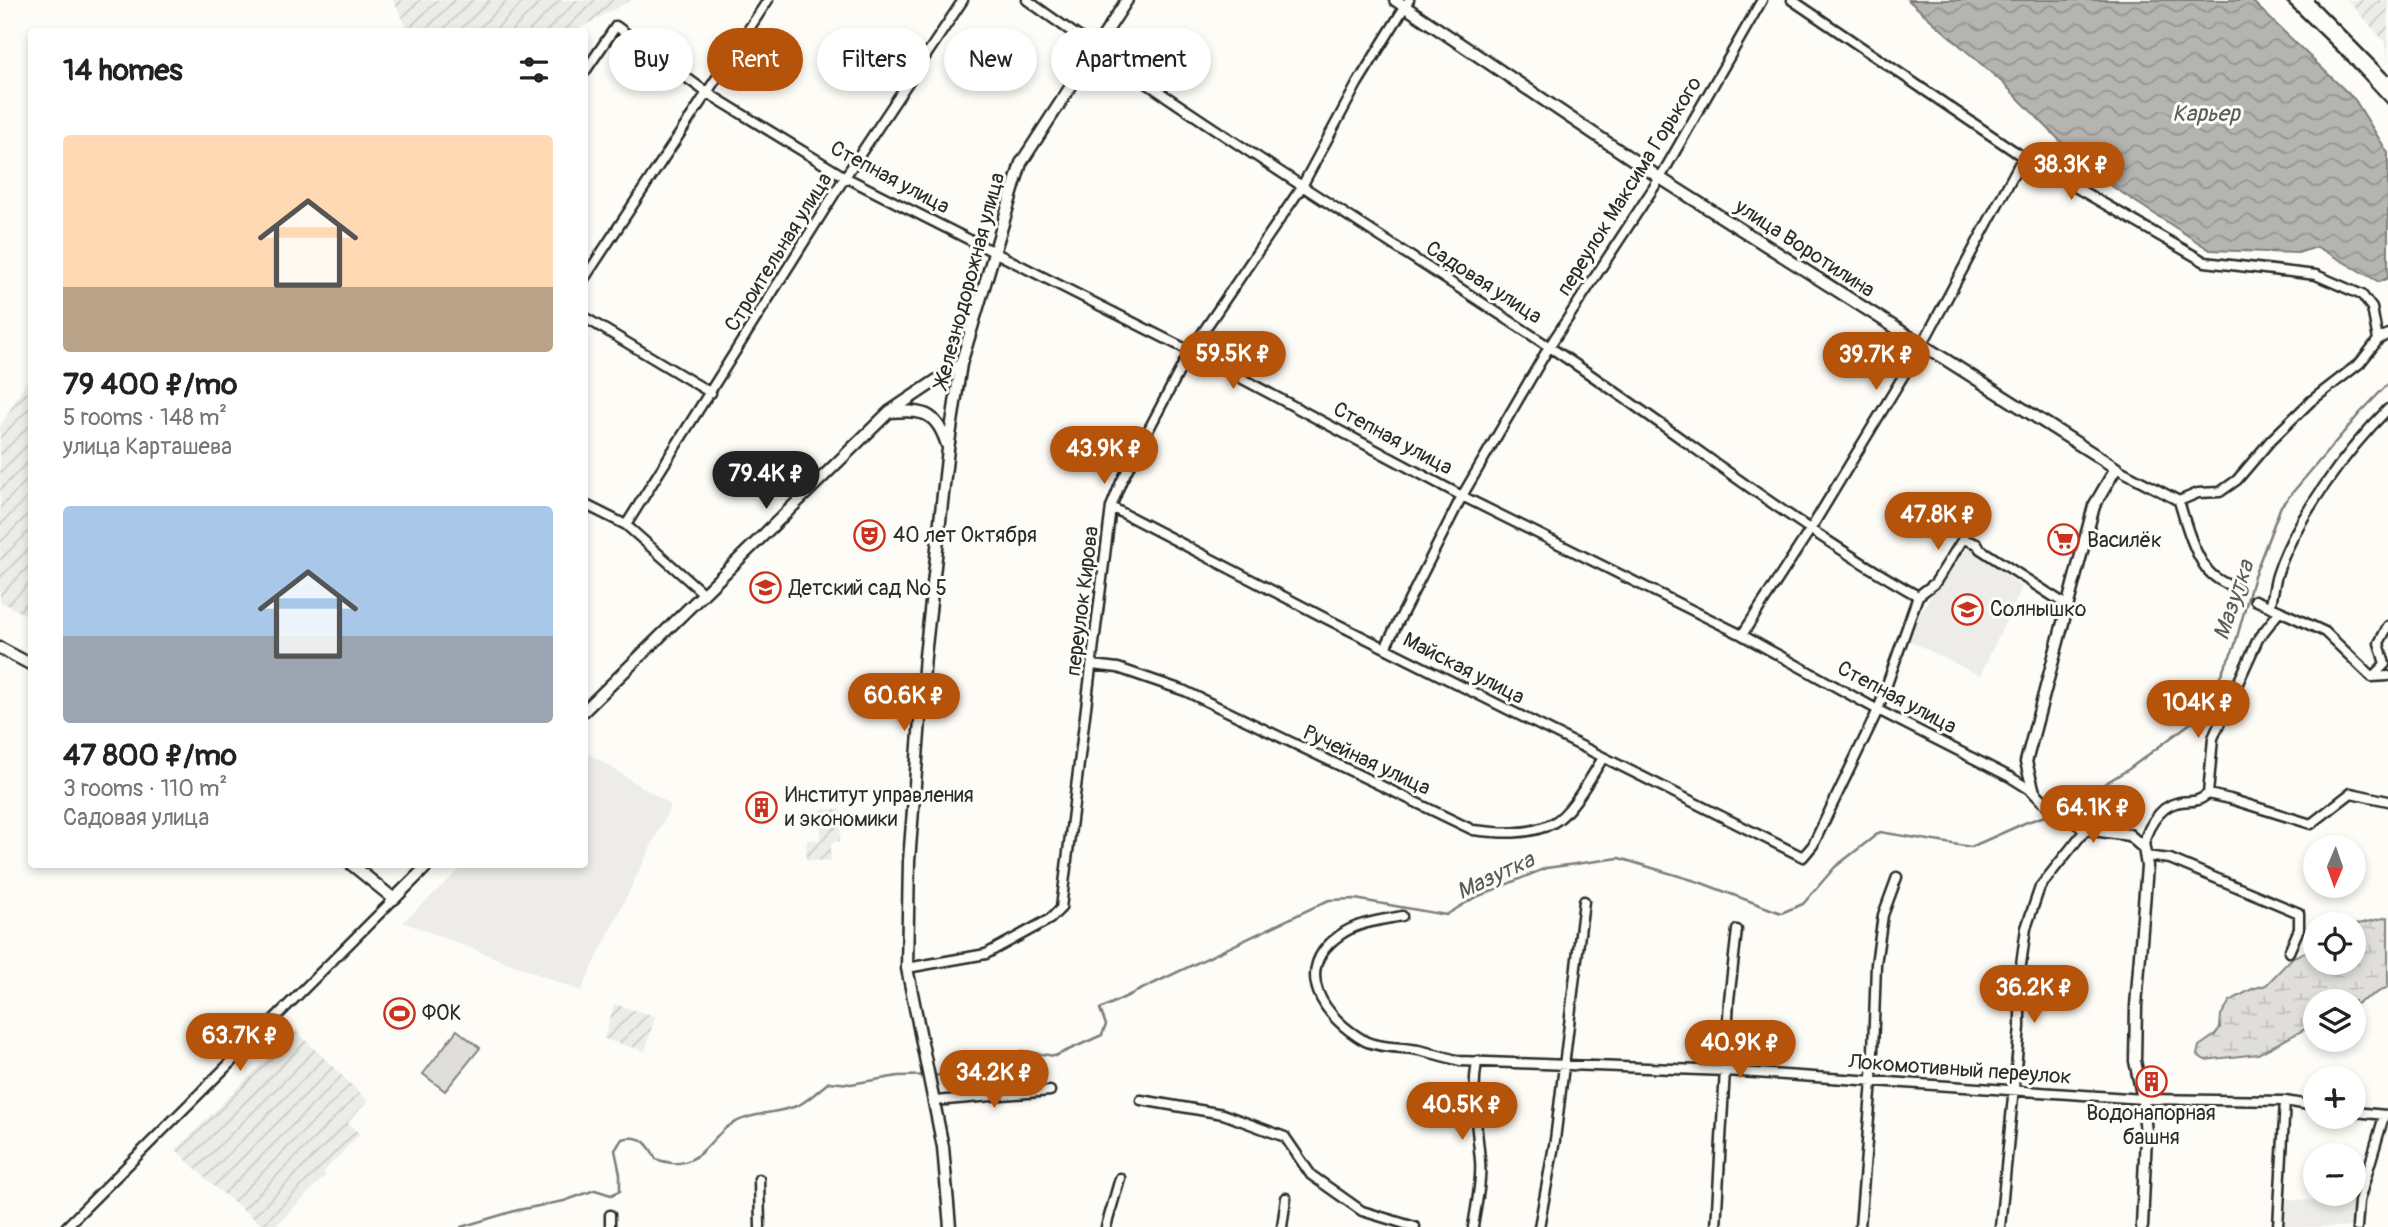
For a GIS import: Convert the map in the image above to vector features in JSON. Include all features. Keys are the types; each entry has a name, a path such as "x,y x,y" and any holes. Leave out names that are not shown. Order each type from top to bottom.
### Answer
{"street":[{"path":"588,273 768,0"},
{"name":"Строительная улица","path":"626,525 845,177 963,0"},
{"name":"Садовая улица","path":"1027,0 1066,28"},
{"name":"Железнодорожная улица","path":"1109,28 1127,0"},
{"name":"улица Воротилина","path":"1395,0 1407,3 1660,178 2116,468 2179,501"},
{"name":"переулок Максима Горького","path":"1385,648 1462,496 1549,347 1660,178 1762,0"},
{"path":"1792,0 2023,157 2205,262 2316,275 2362,295 2372,308 2378,340"},
{"name":"переулок Кирова","path":"907,968 986,954 1050,919 1061,908 1111,507 1121,482 1190,351 1301,187 1357,84 1407,3"},
{"name":"Степная улица","path":"588,67 616,26 706,92 845,177 1190,351 1462,496 1742,635 1878,710 2010,777 2086,829 2129,835 2144,852"},
{"name":"Железнодорожная улица","path":"950,1227 943,1147 907,968 912,820 925,656 948,449 961,364 1021,163 1068,91"},
{"name":"Садовая улица","path":"1158,91 1301,187 1549,347 1810,530 1919,596"},
{"path":"1742,635 1810,530 1922,345 2023,157"},
{"path":"588,319 711,393"},
{"path":"2238,589 2219,581 2205,568 2179,501 2197,493 2220,492 2237,480 2271,440 2311,401 2360,363 2378,340 2388,334"},
{"path":"588,707 889,412 961,364"},
{"path":"2270,607 2277,575 2294,537 2360,438 2388,410"},
{"path":"889,412 925,413 937,422 948,449"},
{"path":"2034,792 2026,762 2094,506 2116,468"},
{"path":"588,506 626,525 704,594"},
{"name":"Майская улица","path":"1111,507 1385,648 1803,857 1813,845 1878,710"},
{"path":"1878,710 1919,596 1935,583 1963,539 1977,544 1980,549 2068,606"},
{"path":"2255,600 2325,632 2372,677 2388,676"},
{"path":"2142,1227 2146,1134 2143,1099 2135,1061 2147,866 2144,841 2161,811 2175,803 2198,802 2208,794 2213,738 2258,639 2280,611"},
{"path":"2372,677 2385,664 2379,643 2388,626"},
{"path":"0,648 28,662"},
{"name":"Ручейная улица","path":"1092,665 1118,668 1185,691 1473,830 1503,834 1529,831 1555,822 1578,797 1603,758"},
{"path":"2208,794 2311,824 2351,793 2388,801"},
{"path":"2000,1227 2020,1027 2020,972 2026,928 2040,887 2086,829"},
{"path":"2144,852 2171,859 2299,913 2299,929 2289,952"},
{"path":"356,868 394,899"},
{"path":"66,1227 425,868"},
{"path":"1860,1227 1872,1081 1876,964 1883,915 1897,877"},
{"path":"1539,1227 1555,1140 1584,901"},
{"name":"Локомотивный переулок","path":"1402,916 1357,926 1341,934 1325,947 1318,964 1315,978 1320,1000 1328,1012 1366,1042 1419,1050 1460,1061 1726,1071 2143,1099 2285,1101 2303,1104"},
{"path":"1716,1227 1729,1000 1737,930"},
{"path":"1473,1227 1480,1171 1474,1110 1477,1061"},
{"path":"935,1101 1050,1091"},
{"path":"1141,1100 1223,1114 1285,1137 1311,1175 1362,1210 1415,1227"},
{"path":"2278,1227 2285,1101"},
{"path":"2357,1227 2359,1200 2386,1115 2366,1113"},
{"path":"1106,1227 1120,1178"},
{"path":"759,1179 760,1227"},
{"path":"1283,1227 1286,1198"},
{"path":"610,1215 610,1227"}],"shaded area":[{"path":"393,0 631,0 580,28 407,28"},
{"path":"2347,0 2388,0 2388,64 2386,43"},
{"path":"28,378 28,616 0,601 0,427"},
{"name":"Солнышко","path":"1969,547 2022,587 1980,676 1908,640 1908,632 1961,549"},
{"path":"588,753 671,805 581,991 403,922 462,868 588,868"},
{"path":"821,809 841,809 840,841 831,842 831,861 806,860 807,840 820,840"},
{"path":"614,1004 655,1016 645,1051 604,1039"},
{"path":"295,1030 368,1101 348,1122 360,1134 323,1172 326,1175 275,1227 265,1227 217,1189 176,1150"},
{"path":"2287,1199 2303,1200 2303,1206 2352,1206 2351,1227 2285,1227"}],"green space":[{"path":"2388,917 2388,987 2366,999 2366,989 2303,989 2303,1030 2258,1054 2205,1060 2197,1055 2199,1046 2220,1028 2221,1015 2230,1001 2266,985 2293,957 2303,953 2303,975 2366,975 2366,922"},
{"path":"457,1030 480,1048 445,1091 423,1074"}],"water":[{"name":"Карьер","path":"1908,0 2251,0 2355,100 2388,153 2388,278 2379,282 2317,247 2298,253 2210,250 2093,174 2004,84"}],"waterway":[{"name":"Мазутка","path":"2061,810 2129,769 2200,716 2234,648 2254,576 2281,506 2388,384"},
{"name":"Мазутка","path":"461,1227 518,1210 564,1201 595,1190 611,1195 620,1191 615,1150 622,1139 639,1139 650,1148 656,1159 683,1163 697,1156 732,1124 748,1117 799,1105 829,1082 851,1084 898,1076 948,1075 964,1079 993,1072 1021,1051 1055,1056 1102,1035 1106,1025 1100,1009 1329,900 1355,899 1446,915 1474,898 1546,868 1619,858 1699,882 1781,913 1803,904 1835,867 1880,832 1971,847 2054,813"}],"railway":[{"path":"2285,0 2388,104"},
{"path":"2314,0 2388,75"}],"place":[{"name":"40 лет Октября","path":"870,535"},
{"name":"Василёк","path":"2064,540"},
{"name":"Детский сад № 5","path":"766,588"},
{"name":"Солнышко","path":"1967,609"},
{"name":"Институт управления и экономики","path":"762,807"},
{"name":"ФОК","path":"399,1013"},
{"name":"Водонапорная башня","path":"2151,1081"}]}
